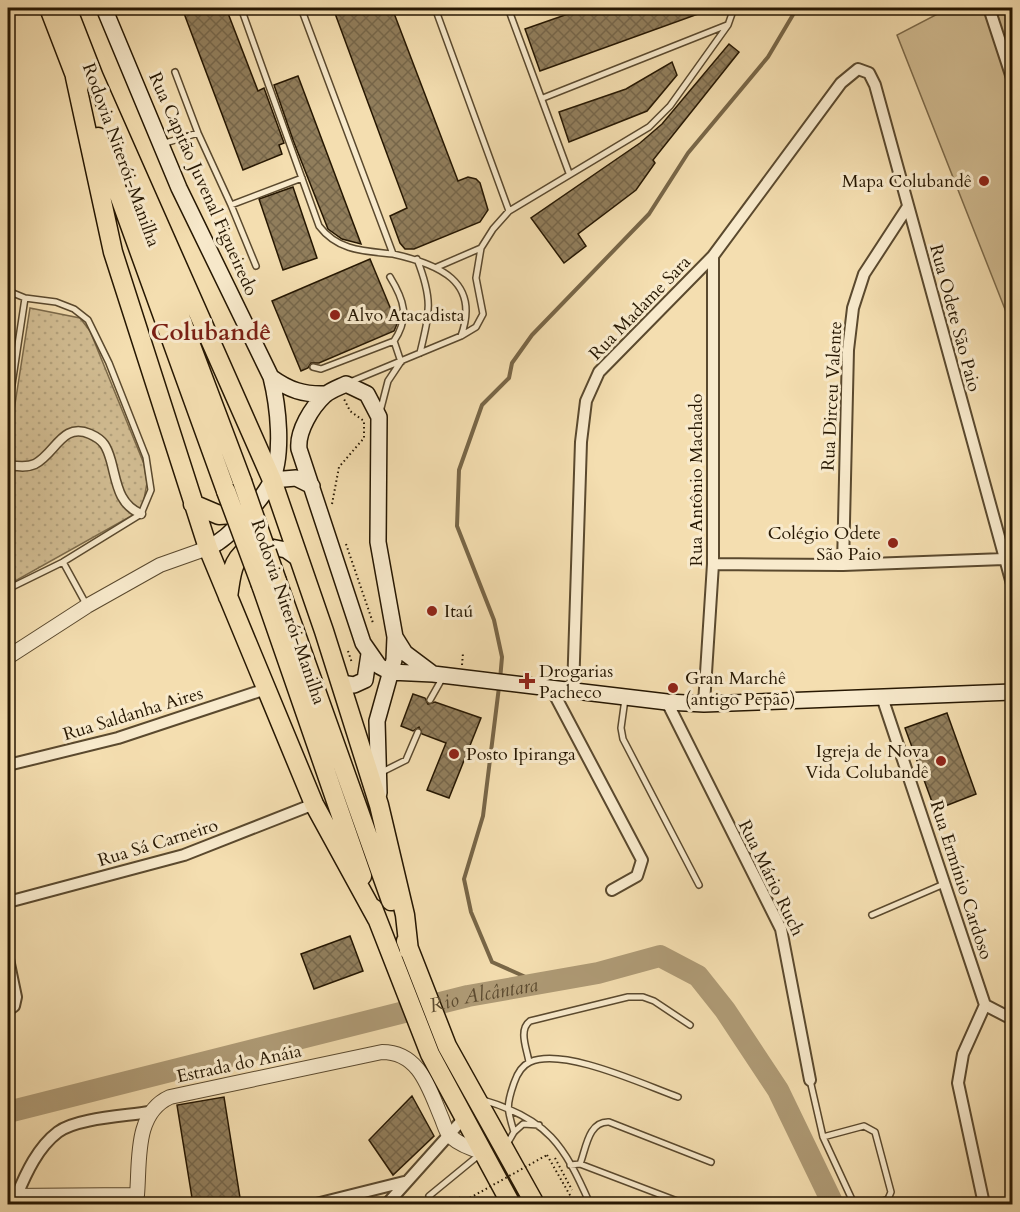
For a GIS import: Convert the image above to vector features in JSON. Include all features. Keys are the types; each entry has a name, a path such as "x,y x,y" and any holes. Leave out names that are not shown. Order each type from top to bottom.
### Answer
{"highway":[{"name":"Rodovia Niterói-Manilha","path":"49,8 84,76 138,204 242,481 269,583 377,919 407,963 430,1054 511,1204"},
{"name":"Rodovia Niterói-Manilha","path":"67,8 84,76 226,491 269,583 407,963 447,1046 535,1204"},
{"path":"84,76 272,480 324,631 379,805 405,915 407,963"},
{"path":"84,76 113,252 193,504 215,545 228,598 314,804 377,919"},
{"path":"193,504 219,515 248,513"},
{"path":"228,598 235,561 239,555 255,544"}],"main road":[{"name":"Rua Capitão Juvenal Figueiredo","path":"104,8 161,144 271,377 279,423 272,480"},
{"path":"271,377 307,395 345,390 367,394 379,417 378,542 395,637 390,672 377,721 379,805"},
{"path":"326,394 299,435 299,449 369,654 379,666 390,672 485,679 667,702 704,704 1012,692"},
{"path":"215,545 248,513 272,480 296,478 312,486"},
{"path":"215,545 255,544 286,550 300,560"},
{"path":"369,654 377,656 386,653 395,637"},
{"path":"395,637 405,653 438,675"},
{"path":"341,683 354,686 366,680 369,654"}],"street":[{"path":"989,8 1012,78"},
{"name":"Rua Odete São Paio","path":"858,69 869,73 875,84 907,208 1012,584"},
{"name":"Rua Madame Sara","path":"573,691 581,442 585,401 599,372 713,256 841,83 858,69"},
{"name":"Rua Dirceu Valente","path":"843,565 848,350 853,308 864,274 907,208"},
{"name":"Rua Antônio Machado","path":"704,704 713,564 713,256"},
{"path":"8,465 22,467 36,464 67,433 81,430 97,437 106,445 120,497 133,510 141,514"},
{"path":"8,657 87,606 160,565 215,545"},
{"path":"713,564 843,565 1004,559"},
{"path":"551,688 642,860 637,876 612,890"},
{"name":"Rua Saldanha Aires","path":"8,765 118,738 266,689"},
{"name":"Rua Ermínio Cardoso","path":"882,697 985,1005"},
{"name":"Rua Mário Ruch","path":"667,702 781,929 810,1080"},
{"name":"Rua Sá Carneiro","path":"8,902 184,855 314,804"},
{"path":"8,959 16,997 14,1006 8,1010"},
{"path":"984,1204 958,1083 963,1054 985,1005 1012,1019"},
{"name":"Estrada do Anáia","path":"149,1112 159,1102 170,1097 371,1054 394,1052 408,1059 425,1081 449,1135"},
{"path":"149,1112 144,1122 136,1200 12,1196 27,1171 58,1131 80,1124 149,1112"},
{"path":"387,1204 464,1118"},
{"path":"449,1135 468,1148 483,1152"},
{"path":"316,1204 405,1182"}],"lane":[{"path":"241,8 319,226 328,238 340,245 358,251 417,259 437,267 459,286 468,311 461,336"},
{"path":"301,8 393,254"},
{"path":"435,8 509,211"},
{"path":"521,8 509,10 569,173"},
{"path":"345,390 476,327 483,314 476,278 481,248 493,228 509,211 649,127 670,106 729,25 734,8"},
{"path":"543,98 729,25"},
{"path":"175,72 198,133 256,266"},
{"path":"161,144 198,133"},
{"path":"231,206 302,178"},
{"path":"437,267 481,248"},
{"path":"417,259 428,288 430,305 420,353"},
{"path":"313,367 321,369 394,341 402,330 404,312 400,293 390,277"},
{"path":"8,291 25,298 56,302 74,309 88,320 109,363 146,457 151,490 141,514 63,562 8,590"},
{"path":"8,411 25,298"},
{"path":"394,341 401,362"},
{"path":"379,417 388,381 401,362"},
{"path":"63,562 87,606"},
{"path":"430,700 438,675"},
{"path":"625,697 622,739 699,885"},
{"path":"379,774 406,760 418,732"},
{"path":"872,915 944,884"},
{"path":"530,1062 523,1032 525,1025 530,1021 628,997 643,997 654,1001 690,1025"},
{"path":"514,1132 506,1107 519,1070 530,1062 560,1059 582,1064 678,1097"},
{"path":"810,1080 823,1137 854,1204"},
{"path":"476,1098 506,1107 541,1125 550,1134 570,1165 590,1204"},
{"path":"580,1164 594,1126 602,1122 609,1122 711,1162"},
{"path":"504,1149 514,1132 523,1124 541,1125"},
{"path":"823,1137 864,1126 875,1132 891,1192 888,1199 876,1204"},
{"path":"435,1204 429,1196 483,1152"},
{"path":"570,1165 580,1164 685,1204"}],"path":[{"path":"335,511 332,504 339,467 364,438 364,421 350,411 345,390"},
{"path":"344,538 373,623 368,625"},
{"path":"469,1204 466,1200 547,1155 574,1204 579,1202 554,1156"},
{"path":"459,1197 464,1204"}],"shaded area":[{"name":"Mapa Colubandê","path":"949,8 1012,8 1012,327 897,35"},
{"path":"30,308 80,318 90,331 144,464 147,483 142,510 8,585 8,449"}],"building":[{"path":"182,8 226,8 258,91 264,88 284,143 279,145 282,154 243,170"},
{"path":"333,8 392,8 458,181 468,177 480,183 488,210 480,222 414,249 405,249 400,243 390,216 407,208"},
{"path":"585,8 712,9 540,71 525,29"},
{"path":"729,44 739,52 653,160 655,163 636,190 578,234 586,246 564,263 531,218 640,143 662,124"},
{"path":"672,62 677,75 647,111 569,142 559,112 626,89"},
{"path":"298,76 361,244 342,239 328,229 293,140 274,85"},
{"path":"293,187 317,258 283,270 259,199"},
{"name":"Alvo Atacadista","path":"370,259 397,324 394,331 319,363 311,363 308,368 301,371 272,301"},
{"path":"413,694 425,698 428,704 435,702 481,718 449,798 427,790 446,743 422,734 419,727 413,731 401,726"},
{"name":"Igreja de Nova Vida Colubandê","path":"947,713 976,794 935,810 905,728"},
{"path":"350,936 363,971 314,989 301,954"},
{"path":"412,1096 434,1136 393,1175 369,1140"},
{"path":"224,1097 241,1204 193,1204 177,1105"}],"waterway":[{"path":"500,680 502,657 494,620 457,526 459,470 482,405 509,378 512,363 532,335 649,214 688,153 768,57 797,8"},
{"path":"499,687 483,816 464,879 471,912 492,962 539,983"},
{"name":"Rio Alcântara","path":"8,1112 468,996 598,973 660,956 698,976 725,1010 778,1090 833,1204"}],"place":[{"name":"Mapa Colubandê","path":"984,181"},
{"name":"Alvo Atacadista","path":"335,315"},
{"name":"Colégio Odete São Paio","path":"893,543"},
{"name":"Itaú","path":"432,611"},
{"name":"Drogarias Pacheco","path":"527,681"},
{"name":"Gran Marchê (antigo Pepão)","path":"673,688"},
{"name":"Posto Ipiranga","path":"454,754"},
{"name":"Igreja de Nova Vida Colubandê","path":"941,761"}],"district":[{"name":"Colubandê","path":"211,332"}]}
